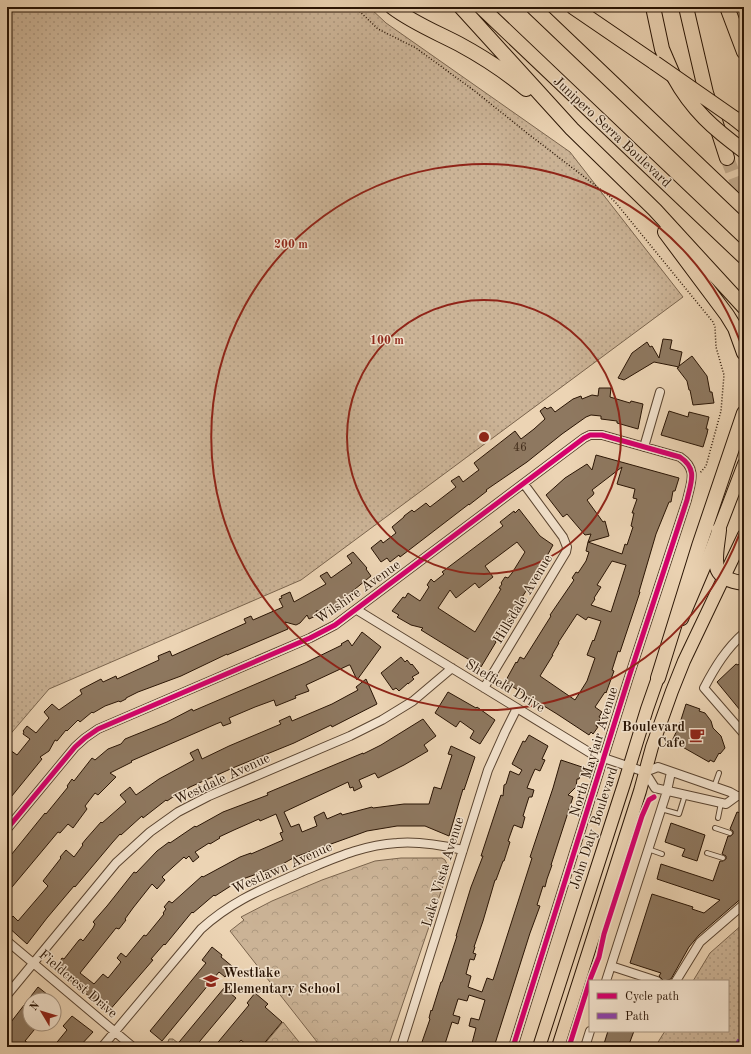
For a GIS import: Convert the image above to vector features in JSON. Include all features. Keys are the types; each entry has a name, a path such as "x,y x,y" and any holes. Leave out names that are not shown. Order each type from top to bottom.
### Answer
{"highway":[{"path":"392,7 415,22 463,46 494,64 522,85 572,128"},
{"path":"461,7 572,128 674,230 744,307"},
{"name":"Junipero Serra Boulevard","path":"481,7 744,257"},
{"path":"534,7 744,208"},
{"path":"573,7 637,50 744,126"},
{"path":"653,7 662,49 674,77 689,102 702,117 744,151"},
{"path":"686,7 706,93 727,158"},
{"path":"727,7 744,52"},
{"path":"628,184 727,315 737,332 744,354"},
{"path":"658,678 699,546 744,413"},
{"path":"719,530 716,565 717,571 724,577 736,582 744,583"}],"main road":[{"name":"John Daly Boulevard","path":"539,1047 647,709 744,464"},
{"path":"558,1047 652,747 679,673 744,535"}],"street":[{"path":"644,447 660,392"},
{"name":"Wilshire Avenue","path":"7,829 75,747 98,729 323,632 357,610 590,435 602,435 680,457 689,464 692,474"},
{"name":"North Mayfair Avenue","path":"513,1047 605,759 629,677 681,520 692,474"},
{"name":"Hillsdale Avenue","path":"484,688 566,552 567,547 563,537 524,484"},
{"name":"Sheffield Drive","path":"357,610 592,754 645,772"},
{"path":"744,633 728,649 704,688 744,734"},
{"name":"Westdale Avenue","path":"7,995 116,863 137,842 164,821 209,796 350,736 376,723 413,701 452,668"},
{"name":"Lake Vista Avenue","path":"401,1047 488,770 517,708"},
{"path":"658,767 740,796 726,804 655,788 645,772 658,767"},
{"path":"606,980 667,791 671,772"},
{"name":"Westlawn Avenue","path":"102,1047 201,929 216,915 252,894 343,854 367,847 397,843 413,843 463,850"},
{"path":"677,980 700,942 744,904"},
{"name":"Fieldcrest Drive","path":"7,942 133,1047"},
{"path":"611,966 654,980"},
{"path":"585,1047 590,1032"}],"lane":[{"path":"714,787 719,773"},
{"path":"661,809 679,814 685,795"},
{"path":"718,818 721,802"},
{"path":"715,828 730,833"},
{"path":"648,850 662,854"},
{"path":"707,853 723,858"}],"path":[{"path":"356,7 378,29 416,48 476,92 609,196 713,322 715,327 717,351 724,372 721,410 706,466 701,473 692,474"}],"green space":[{"path":"7,7 369,7 386,23 570,152 683,297 301,580 49,689 7,738"},
{"path":"401,858 442,858 445,860 449,868 388,1047 321,1047 230,931 244,920 241,917 272,901 322,880 375,861"},
{"path":"744,923 744,1047 655,1047 664,1032 729,1032 729,980 694,980 710,953"},
{"path":"283,1022 303,1047 262,1047"},
{"path":"169,1039 173,1039 178,1043 175,1047 166,1047"}],"building":[{"path":"663,339 672,340 670,349 682,352 679,366 692,356 707,376 714,403 693,405 687,381 677,368 679,367 654,362 624,380 618,378 632,353 647,342 650,347 652,346 659,358"},
{"path":"599,388 611,388 610,397 630,403 631,401 643,404 638,429 617,423 617,421 601,419 601,416 591,415 586,417 527,462 486,490 487,491 400,557 399,555 390,562 387,558 381,562 371,548 381,540 383,543 396,533 392,527 404,516 412,510 414,512 426,503 430,507 456,487 451,481 459,476 463,482 479,470 474,463 515,431 521,439 534,429 545,419 540,411 545,407 547,409 551,407 555,412 573,399 581,396 582,399 592,395 598,396"},
{"path":"669,411 688,417 689,412 709,417 706,429 708,429 707,434 703,447 661,435"},
{"path":"596,455 679,478 675,491 673,491 671,502 669,502 656,534 640,592 620,652 618,651 612,670 614,671 606,693 605,692 595,707 602,712 599,717 601,718 596,726 598,727 593,734 591,732 589,735 505,682 520,657 524,659 551,616 550,615 574,580 572,578 576,572 578,573 586,561 589,552 586,551 588,542 591,534 585,535 567,514 563,517 546,495 565,478 587,464 592,470","holes":["622,467 617,484 635,489 633,498 637,499 632,513 634,513 631,526 633,527 627,545 625,544 622,554 588,542 609,536 605,521 603,522 587,500 593,495 594,493 592,490","612,561 626,565 611,612 591,605 601,587 597,585","577,614 586,620 588,617 601,621 587,655 595,658 587,681 575,700 540,676 553,655 558,643"]},
{"path":"519,509 540,536 553,545 536,576 503,626 495,641 496,642 481,667 421,630 423,628 411,625 397,617 399,615 392,611 408,593 420,601 429,587 427,585 431,579 434,582 444,574 442,572 503,526 500,522 514,511 515,513","holes":["517,542 525,552 512,573 508,578 505,577 501,583 502,584 499,588 501,589 475,632 438,608 450,590 456,598 475,583 479,588 493,577 485,566"]},
{"path":"353,552 367,568 366,569 371,576 344,598 326,610 316,611 318,615 309,619 307,615 300,623 296,625 285,622 288,629 227,654 181,676 138,692 120,702 119,701 105,706 93,713 92,712 80,722 78,720 67,731 66,730 57,741 55,740 49,751 40,757 42,759 7,802 7,754 10,750 17,755 30,739 23,734 23,731 27,726 36,733 49,718 44,712 52,704 59,710 82,694 80,690 101,679 103,682 116,676 117,679 159,660 158,656 170,651 172,656 246,623 244,619 251,616 253,620 283,607 279,599 282,598 281,596 290,592 294,602 326,584 320,576 327,572 331,578 352,563 347,556"},
{"path":"362,632 381,647 357,680 349,665 306,685 309,691 295,696 296,698 276,706 274,700 255,707 229,718 231,723 223,726 221,722 216,724 131,761 132,762 110,773 116,777 98,795 95,793 85,806 87,809 73,828 68,824 60,833 58,832 7,893 7,860 68,787 67,786 72,779 74,781 92,758 95,760 108,749 121,744 125,739 167,722 192,709 193,711 305,663 342,645 341,644 348,640 352,646"},
{"path":"401,657 405,662 407,660 411,665 412,664 419,673 412,677 414,679 399,691 396,688 393,690 381,673"},
{"path":"744,659 744,707 740,710 717,682 736,664 738,665"},
{"path":"366,679 377,704 332,727 331,725 294,743 235,767 190,787 167,801 166,800 143,818 142,816 121,835 120,834 75,887 74,886 27,944 7,926 7,923 13,916 18,921 48,886 43,881 66,850 74,857 83,845 82,844 101,822 102,823 126,802 120,795 130,787 136,795 159,779 194,760 190,753 198,749 202,759 281,724 279,721 290,716 292,721 332,704 358,690 356,687"},
{"path":"448,692 476,708 477,707 495,720 480,744 470,738 474,731 460,721 456,727 435,713"},
{"name":"Boulevard Cafe","path":"686,704 700,709 699,711 705,713 711,721 713,728 721,736 725,748 720,754 719,753 714,762 710,760 709,762 672,741 679,726"},
{"path":"423,719 436,736 424,745 428,751 378,778 375,773 359,780 362,787 354,791 353,787 350,788 348,782 284,812 291,827 299,824 302,832 317,826 314,817 324,812 327,819 341,813 342,815 372,807 404,804 429,804 434,787 441,789 452,755 448,754 451,746 475,757 464,790 463,789 449,836 425,826 397,826 367,831 295,857 279,866 240,880 215,896 214,895 193,913 192,912 108,1012 55,968 79,940 81,939 83,941 93,928 95,924 93,922 134,872 136,873 157,851 169,842 170,843 195,826 196,827 223,812 268,795 267,793 363,754 381,745","holes":["276,814 283,832 280,833 283,840 251,854 240,857 203,877 202,876 172,903 169,901 164,907 166,909 163,913 164,914 146,936 144,935 126,957 121,953 117,958 121,962 108,978 103,974 94,984 80,973 116,928 119,929 152,884 157,889 165,880 162,877 184,857 186,859 189,856 193,862 199,857 195,852 220,838 219,837 259,819 260,821"]},
{"path":"529,735 548,746 542,759 545,760 540,771 535,769 527,788 534,790 532,797 529,797 523,816 525,817 522,828 514,825 508,841 510,842 504,861 495,880 474,947 473,953 476,954 474,960 470,959 466,974 471,976 468,987 482,992 487,978 493,980 532,858 530,857 561,760 585,768 583,775 581,774 579,779 577,779 576,787 568,795 573,797 545,887 543,886 537,905 540,906 494,1047 471,1047 476,1028 469,1026 471,1018 479,1020 485,1000 469,995 467,1001 458,999 453,1015 460,1017 458,1024 452,1022 444,1047 423,1047 424,1043 422,1042 430,1019 431,1010 432,1011 457,936 471,887 483,856 481,856 501,795 503,796 504,785 506,784 510,771 519,775 522,770 512,764 523,741 525,742"},
{"path":"737,812 744,814 744,896 699,935 689,947 671,979 663,980 659,976 661,973 630,963 652,894 693,907 692,909 704,913 720,900 657,879 661,864 713,881 720,861 726,859 726,856 722,854 728,836 733,834 733,831 730,829"},
{"path":"671,823 705,835 697,861 682,856 685,849 665,842"},
{"path":"212,947 233,967 225,977 219,972 162,1041 150,1031 206,963 202,960"},
{"path":"38,987 44,992 34,992"},
{"path":"224,988 236,998 195,1047 175,1047"},
{"path":"255,993 268,1004 265,1007 282,1022 261,1047 249,1047 241,1040 235,1047 214,1047 249,1005 247,1003"},
{"path":"22,1008 22,1032 32,1032 25,1041 28,1043 24,1047 7,1047 7,1021 11,1022"},
{"path":"72,1016 93,1032 79,1047 53,1047 67,1030 63,1026"},
{"path":"608,1032 634,1032 628,1047 603,1047"}],"tunnel":[{"path":"727,158 744,201"}],"marked path":[{"path":"740,1047 738,1042 744,1032"}],"cycle path":[{"path":"7,829 75,747 98,729 310,638 335,625 584,438 590,435 602,435 680,457 689,466 692,476 687,500 629,677 513,1047"},
{"path":"590,980 599,957 604,934 642,816 649,800 654,797"},
{"path":"569,1047 589,983"}],"place":[{"name":"Boulevard Cafe","path":"697,735"},
{"name":"Westlake Elementary School","path":"211,981"}]}
